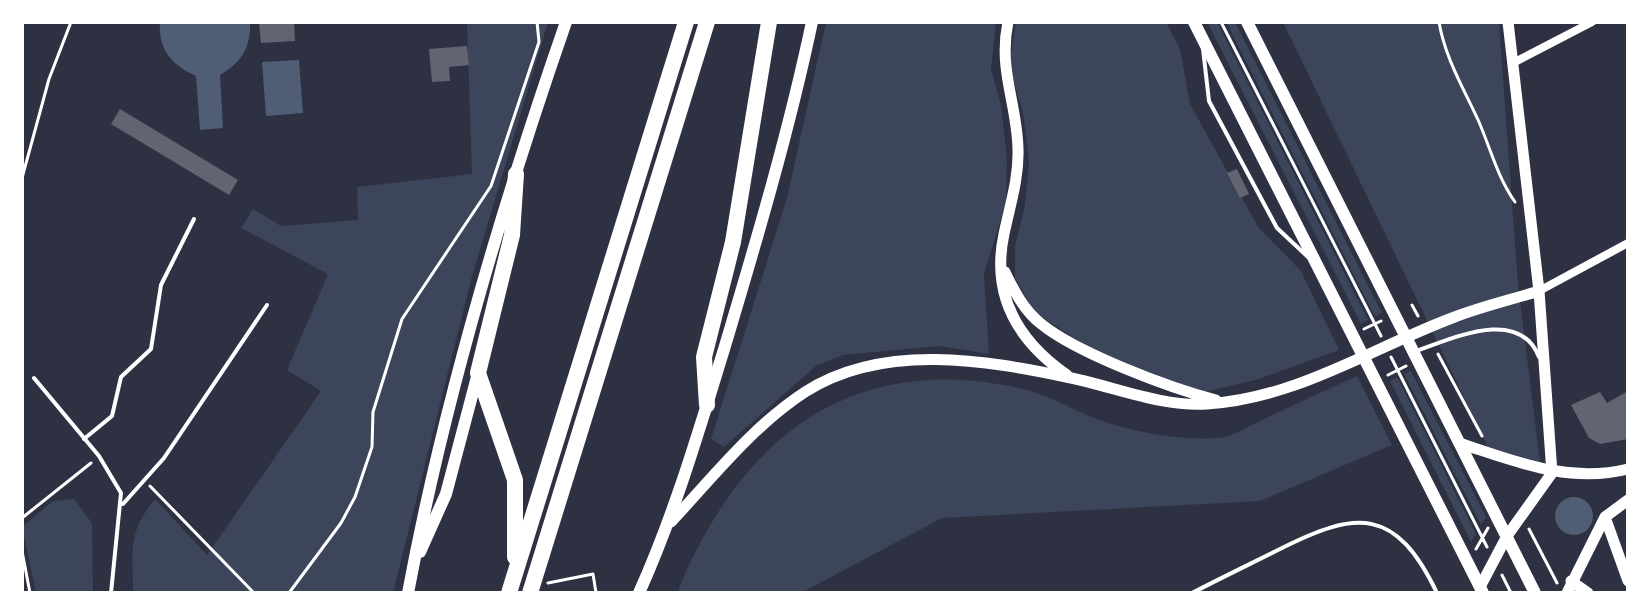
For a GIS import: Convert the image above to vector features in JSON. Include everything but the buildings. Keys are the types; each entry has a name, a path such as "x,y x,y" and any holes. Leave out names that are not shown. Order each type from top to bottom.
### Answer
{"highway":[{"path":"512,585 686,22"},
{"path":"530,593 707,22"},
{"path":"707,405 704,357 746,173 770,24"},
{"path":"512,585 515,480 486,404 478,373 512,235 516,174"}],"main road":[{"path":"408,593 476,311 516,174 566,22"},
{"path":"639,593 671,522 707,405 794,105 812,22"},
{"path":"1194,22 1481,590"},
{"path":"1247,22 1535,593"},
{"path":"413,569 446,494 478,373"}],"street":[{"path":"1008,22 1003,58 1016,128 1018,165 1001,261 1006,299 1018,326 1038,355 1071,378"},
{"path":"1481,590 1507,536 1552,473 1539,291 1508,22"},
{"path":"1513,63 1592,22"},
{"path":"671,522 766,423 806,392 850,371 875,364 945,360 1071,378 1175,402 1224,402 1273,393 1365,359 1452,318 1539,291 1628,243"},
{"path":"1001,261 1018,297 1050,331 1164,385 1224,402"},
{"path":"1459,443 1552,473 1609,473 1628,469"},
{"path":"1565,593 1605,517 1628,500"},
{"path":"1605,517 1628,581"},
{"path":"1571,581 1588,593"}],"lane":[{"path":"1202,38 1209,101 1244,171 1277,228 1321,270"},
{"path":"84,439 112,416 121,377 151,349 161,285 194,219"},
{"path":"123,504 218,382 267,305"},
{"path":"1413,351 1484,330 1511,330 1528,341 1544,370"},
{"path":"34,378 99,456 121,493 123,504 111,593"},
{"path":"1192,593 1324,527 1349,521 1369,523 1409,545 1437,593"}],"path":[{"path":"22,178 46,89 71,22"},
{"path":"289,593 341,523 355,497 372,447 373,412 402,319 496,176 539,42 537,22"},
{"path":"1221,22 1379,333"},
{"path":"1439,22 1454,71 1480,125 1498,178 1531,225"},
{"path":"1412,305 1425,330"},
{"path":"1364,329 1384,319"},
{"path":"1433,345 1491,453"},
{"path":"1394,362 1487,545"},
{"path":"1388,375 1408,364"},
{"path":"22,518 99,456"},
{"path":"144,480 254,593"},
{"path":"1521,516 1565,593"},
{"path":"1475,550 1490,525"},
{"path":"22,551 30,593"},
{"path":"577,577 593,574 596,593"},
{"path":"1503,578 1510,592"}],"shaded area":[{"path":"160,22 250,22 244,53 220,75 223,128 200,130 196,76 168,55 161,41"},
{"path":"467,22 548,22 471,280 393,593 133,593 136,532 155,499 207,555 321,391 287,370 328,274 241,228 253,209 281,226 358,220 357,187 472,174"},
{"path":"826,22 996,22 991,69 1001,105 1007,159 1006,202 984,274 989,354 940,346 843,355 816,366 724,447 711,439 787,198"},
{"path":"1016,22 1166,22 1180,49 1190,104 1258,227 1301,271 1339,350 1256,380 1203,392 1133,375 1035,313 1015,278 1015,247 1025,205 1029,162 1023,113 1009,65"},
{"path":"1207,22 1217,22 1368,320 1361,324"},
{"path":"1226,22 1235,22 1382,313 1375,317"},
{"path":"1283,22 1499,22 1518,285 1540,462 1488,447"},
{"path":"299,60 303,113 266,116 262,62"},
{"path":"1411,371 1486,517 1481,525 1404,374"},
{"path":"1357,376 1392,445 1260,501 942,518 801,593 677,593 703,538 734,490 770,449 810,417 856,395 908,382 965,380 1027,390 1124,427 1172,437 1204,439 1234,434"},
{"path":"1397,377 1476,534 1471,542 1390,381"},
{"path":"1574,497 1587,503 1593,516 1587,529 1574,535 1561,529 1555,516 1561,503"},
{"path":"74,499 92,523 93,593 36,593 22,527 53,501"}]}
